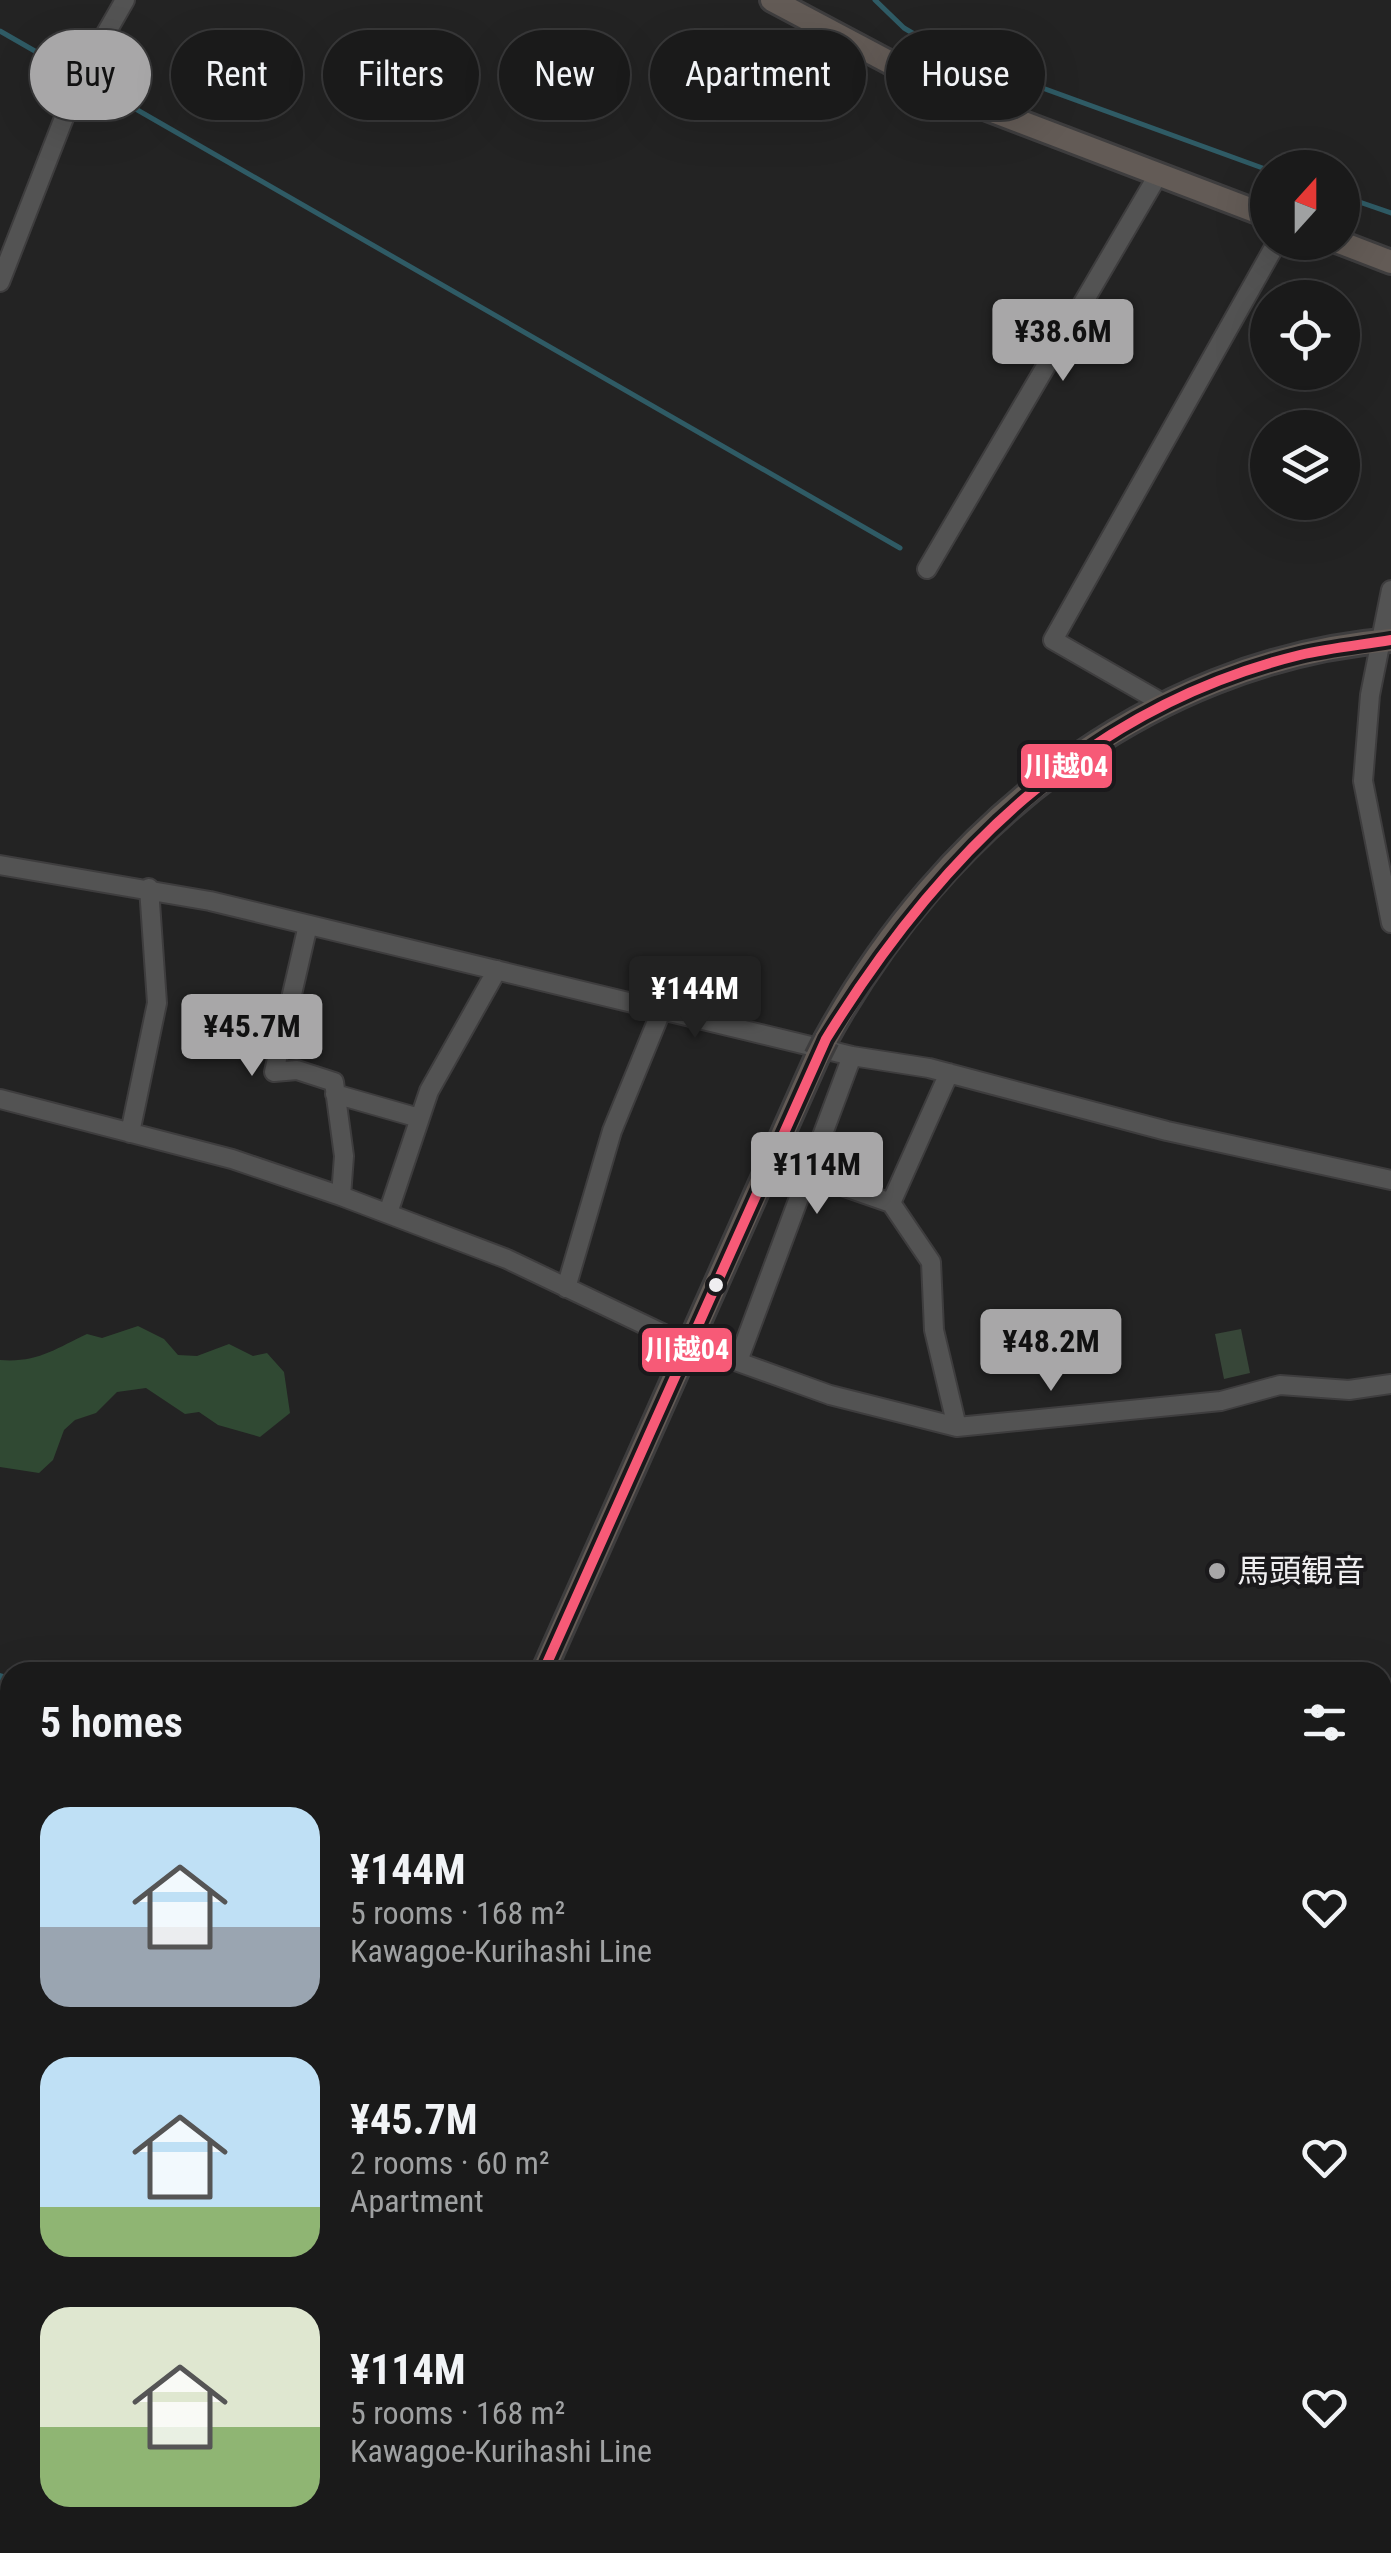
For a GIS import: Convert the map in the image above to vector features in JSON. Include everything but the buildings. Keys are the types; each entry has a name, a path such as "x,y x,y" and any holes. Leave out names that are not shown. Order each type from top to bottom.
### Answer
{"main road":[{"path":"772,0 952,96 1250,209"},
{"path":"1360,250 1391,262"},
{"path":"547,1662 822,1048 886,942 989,823 1079,754 1166,704 1260,667 1385,641"}],"street":[{"path":"0,282 78,82 125,0"},
{"path":"926,568 1158,175"},
{"path":"1166,704 1053,640 1268,260"},
{"path":"1390,914 1363,781 1391,590"},
{"path":"0,865 149,888 852,1056 949,1073 1204,1140 1391,1180"},
{"path":"130,1133 157,1003 149,888"},
{"path":"308,925 274,1072 297,1070 334,1082 344,1156 341,1196"},
{"path":"388,1213 429,1091 497,970"},
{"path":"566,1288 612,1131 662,1008"},
{"path":"738,1361 852,1056"},
{"path":"891,1202 949,1073"},
{"path":"335,1094 419,1118"},
{"path":"0,1099 232,1159 341,1196 507,1259 666,1334"},
{"path":"808,1174 891,1202 931,1262 934,1330 957,1427"},
{"path":"716,1354 830,1395 957,1427 1221,1401 1280,1385 1349,1390 1391,1384"}],"green space":[{"path":"138,1326 164,1339 178,1355 197,1356 229,1344 253,1356 267,1353 284,1372 290,1413 260,1437 218,1425 199,1412 185,1414 146,1388 117,1392 96,1413 75,1420 64,1430 53,1460 39,1473 0,1467 0,1360 35,1357 87,1334 102,1338"},
{"path":"1241,1329 1250,1373 1224,1379 1215,1334"}],"waterway":[{"path":"875,0 904,28 946,53 1250,163"},
{"path":"0,31 900,548"},
{"path":"1360,202 1391,213"}],"tunnel":[{"path":"666,1335 716,1354"}],"transit line":[{"name":"川越04","path":"547,1662 826,1039 917,910 969,851 1025,798 1086,751 1151,711 1223,679 1300,655 1391,640"}],"place":[{"name":"馬頭観音","path":"1217,1571"}]}
